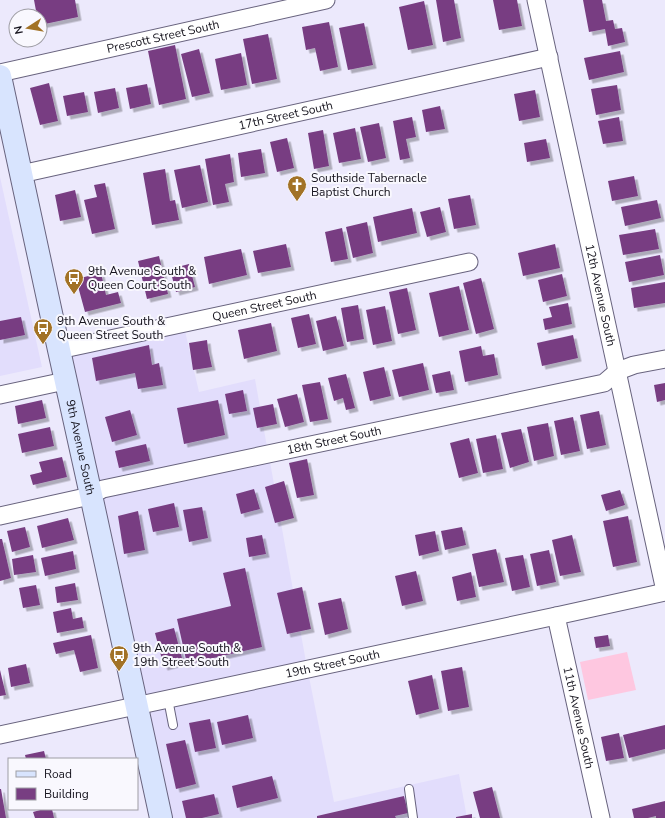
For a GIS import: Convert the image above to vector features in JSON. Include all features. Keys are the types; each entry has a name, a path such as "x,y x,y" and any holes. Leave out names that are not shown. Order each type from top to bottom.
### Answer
{"street":[{"name":"Prescott Street South","path":"1,85 326,0"},
{"name":"12th Avenue South","path":"536,0 665,591"},
{"name":"17th Street South","path":"21,174 549,57"},
{"name":"9th Avenue South","path":"1,85 160,818"},
{"name":"Queen Street South","path":"59,350 469,262"},
{"name":"18th Street South","path":"0,516 91,495 103,489 604,383 618,371 634,365 665,358"},
{"path":"0,395 65,381"},
{"name":"19th Street South","path":"0,735 556,616 665,591"},
{"name":"11th Avenue South","path":"556,616 601,818"}],"lane":[{"path":"168,699 173,725"},
{"path":"409,789 413,818"}],"shaded area":[{"path":"0,177 42,367 0,376"},
{"path":"185,331 199,392 255,379 267,447 97,484 69,355"},
{"path":"270,462 306,662 143,697 100,499 106,496"},
{"path":"627,652 636,690 588,700 580,662"},
{"path":"309,677 334,802 459,774 467,818 170,818 146,712"}],"building":[{"path":"34,0 75,0 78,17 48,23 48,8 36,8"},
{"path":"436,0 454,0 461,38 443,42"},
{"path":"493,0 517,0 522,26 499,30"},
{"path":"583,0 602,0 606,21 613,20 615,29 622,28 625,42 608,46 605,29 589,32"},
{"path":"424,1 433,45 408,50 399,7"},
{"path":"329,22 338,67 320,71 315,48 306,50 302,27"},
{"path":"364,23 373,65 348,70 339,28"},
{"path":"268,34 277,79 252,84 243,39"},
{"path":"175,45 186,99 159,105 148,51"},
{"path":"199,49 210,93 192,97 181,54"},
{"path":"620,51 624,72 589,80 584,58"},
{"path":"241,53 247,85 221,90 215,59"},
{"path":"49,83 58,121 40,125 30,88"},
{"path":"147,84 151,104 130,109 126,88"},
{"path":"617,85 621,110 596,115 591,89"},
{"path":"115,88 119,108 98,113 94,92"},
{"path":"535,90 540,117 519,121 514,94"},
{"path":"84,92 88,112 67,116 63,96"},
{"path":"440,106 445,129 426,132 422,110"},
{"path":"412,117 416,137 406,139 410,158 400,160 393,121"},
{"path":"619,117 623,141 603,144 598,121"},
{"path":"379,123 386,158 368,162 360,127"},
{"path":"355,128 361,159 339,163 333,133"},
{"path":"323,130 329,166 314,169 308,133"},
{"path":"287,138 294,168 277,172 270,142"},
{"path":"546,139 550,158 527,162 524,143"},
{"path":"261,149 265,173 241,177 238,153"},
{"path":"230,154 234,182 225,184 229,202 213,205 205,159"},
{"path":"200,165 208,202 182,208 174,170"},
{"path":"165,169 170,201 175,200 179,220 152,225 143,173"},
{"path":"634,176 638,196 612,201 608,181"},
{"path":"105,183 115,229 92,234 84,200 97,197 94,185"},
{"path":"75,190 81,217 60,221 55,195"},
{"path":"470,195 476,225 454,229 448,199"},
{"path":"657,200 661,218 625,226 621,207"},
{"path":"440,207 446,232 427,237 420,212"},
{"path":"412,208 417,233 378,242 373,217"},
{"path":"367,222 373,253 353,258 346,227"},
{"path":"342,228 348,259 331,262 325,232"},
{"path":"655,229 659,249 623,255 619,235"},
{"path":"286,244 291,267 258,273 253,251"},
{"path":"555,244 560,268 523,276 518,253"},
{"path":"241,249 247,275 209,284 204,257"},
{"path":"660,255 664,275 629,282 625,262"},
{"path":"159,256 168,294 147,299 138,261"},
{"path":"189,264 195,287 176,292 170,269"},
{"path":"101,273 106,295 118,292 121,303 85,312 76,279"},
{"path":"562,274 567,296 543,302 538,280"},
{"path":"481,278 494,329 476,334 463,283"},
{"path":"665,282 665,303 634,308 631,288"},
{"path":"459,286 469,330 439,337 429,293"},
{"path":"407,288 416,330 398,334 389,292"},
{"path":"568,303 572,324 545,330 543,319 552,317 549,307"},
{"path":"358,305 364,339 347,342 341,308"},
{"path":"385,306 392,341 373,345 366,310"},
{"path":"309,314 316,344 298,348 291,318"},
{"path":"336,316 344,346 323,351 316,321"},
{"path":"21,317 25,335 0,340 0,321"},
{"path":"271,323 277,351 244,359 238,330"},
{"path":"573,335 578,358 542,366 537,343"},
{"path":"207,340 212,367 193,370 189,343"},
{"path":"149,345 152,365 159,363 163,385 138,389 135,373 96,381 92,358"},
{"path":"481,346 483,356 494,354 498,375 465,382 459,351"},
{"path":"423,363 429,390 399,397 392,370"},
{"path":"384,367 391,396 370,401 363,372"},
{"path":"450,371 454,390 436,393 432,375"},
{"path":"346,374 355,408 346,410 343,398 334,401 328,378"},
{"path":"320,382 328,419 310,422 302,385"},
{"path":"665,383 665,400 657,402 654,385"},
{"path":"243,390 247,411 229,414 225,394"},
{"path":"297,394 304,422 285,427 277,399"},
{"path":"42,400 46,418 18,424 15,406"},
{"path":"218,400 225,435 184,444 177,408"},
{"path":"273,404 277,424 257,428 253,408"},
{"path":"130,410 137,435 112,442 105,417"},
{"path":"599,411 606,445 587,449 580,415"},
{"path":"573,417 580,451 561,455 554,421"},
{"path":"548,423 554,456 534,461 527,427"},
{"path":"50,427 54,446 22,453 18,434"},
{"path":"521,429 529,462 510,468 501,433"},
{"path":"496,435 503,469 483,473 476,439"},
{"path":"469,438 478,473 459,478 450,443"},
{"path":"146,444 150,461 119,468 115,451"},
{"path":"62,457 67,477 33,485 30,475 42,472 39,462"},
{"path":"307,459 314,495 297,498 289,463"},
{"path":"284,481 294,518 275,523 265,487"},
{"path":"254,489 260,509 241,514 236,494"},
{"path":"620,490 625,505 606,511 601,495"},
{"path":"174,503 179,527 153,532 148,509"},
{"path":"202,507 208,538 189,542 183,510"},
{"path":"138,511 145,550 124,554 118,516"},
{"path":"628,516 637,562 613,567 603,521"},
{"path":"68,518 74,540 42,548 37,526"},
{"path":"25,527 30,547 12,552 7,531"},
{"path":"462,527 466,545 445,550 441,531"},
{"path":"435,531 439,551 419,556 415,535"},
{"path":"262,535 266,554 249,557 246,538"},
{"path":"572,535 581,572 560,576 552,540"},
{"path":"0,539 2,539 11,578 0,581"},
{"path":"496,549 504,582 479,587 472,554"},
{"path":"549,550 556,582 537,586 530,554"},
{"path":"73,551 76,569 45,576 41,558"},
{"path":"33,555 36,572 14,575 12,559"},
{"path":"523,555 530,587 512,591 505,558"},
{"path":"245,568 262,647 187,664 177,619 231,606 223,573"},
{"path":"416,571 423,601 402,606 395,576"},
{"path":"471,572 476,597 457,601 452,577"},
{"path":"75,583 78,600 57,603 55,587"},
{"path":"36,585 40,605 23,608 19,588"},
{"path":"302,587 311,629 287,634 277,593"},
{"path":"341,598 348,629 325,635 318,603"},
{"path":"71,608 73,619 82,617 84,628 57,633 53,612"},
{"path":"174,628 183,662 164,667 155,633"},
{"path":"91,635 98,668 80,672 74,650 56,654 53,643"},
{"path":"608,635 610,646 596,648 594,637"},
{"path":"26,664 30,683 11,687 8,668"},
{"path":"462,667 469,707 448,711 441,671"},
{"path":"0,670 6,695 0,696"},
{"path":"432,675 439,709 416,715 408,681"},
{"path":"248,715 253,738 222,745 217,722"},
{"path":"210,719 216,748 195,752 189,723"},
{"path":"665,725 665,749 629,758 623,735"},
{"path":"619,733 624,758 606,761 601,737"},
{"path":"185,740 196,784 176,789 166,744"},
{"path":"44,751 46,758 26,758 25,755"},
{"path":"272,776 278,798 237,808 232,786"},
{"path":"492,787 500,818 480,818 473,792"},
{"path":"1,789 6,818 0,818"},
{"path":"214,794 219,814 202,818 186,818 182,801"},
{"path":"404,796 408,813 395,816 396,818 317,818 317,816"},
{"path":"665,801 665,818 656,818 656,816 648,818 634,818 632,809"},
{"path":"40,810 52,810 54,818 35,818 33,812"},
{"path":"472,814 472,818 456,818 456,817"}],"place":[{"name":"Southside Tabernacle Baptist Church","path":"297,202"},
{"name":"9th Avenue South & Queen Court South","path":"74,295"},
{"name":"9th Avenue South & Queen Street South","path":"43,345"},
{"name":"9th Avenue South & 19th Street South","path":"119,672"}]}
